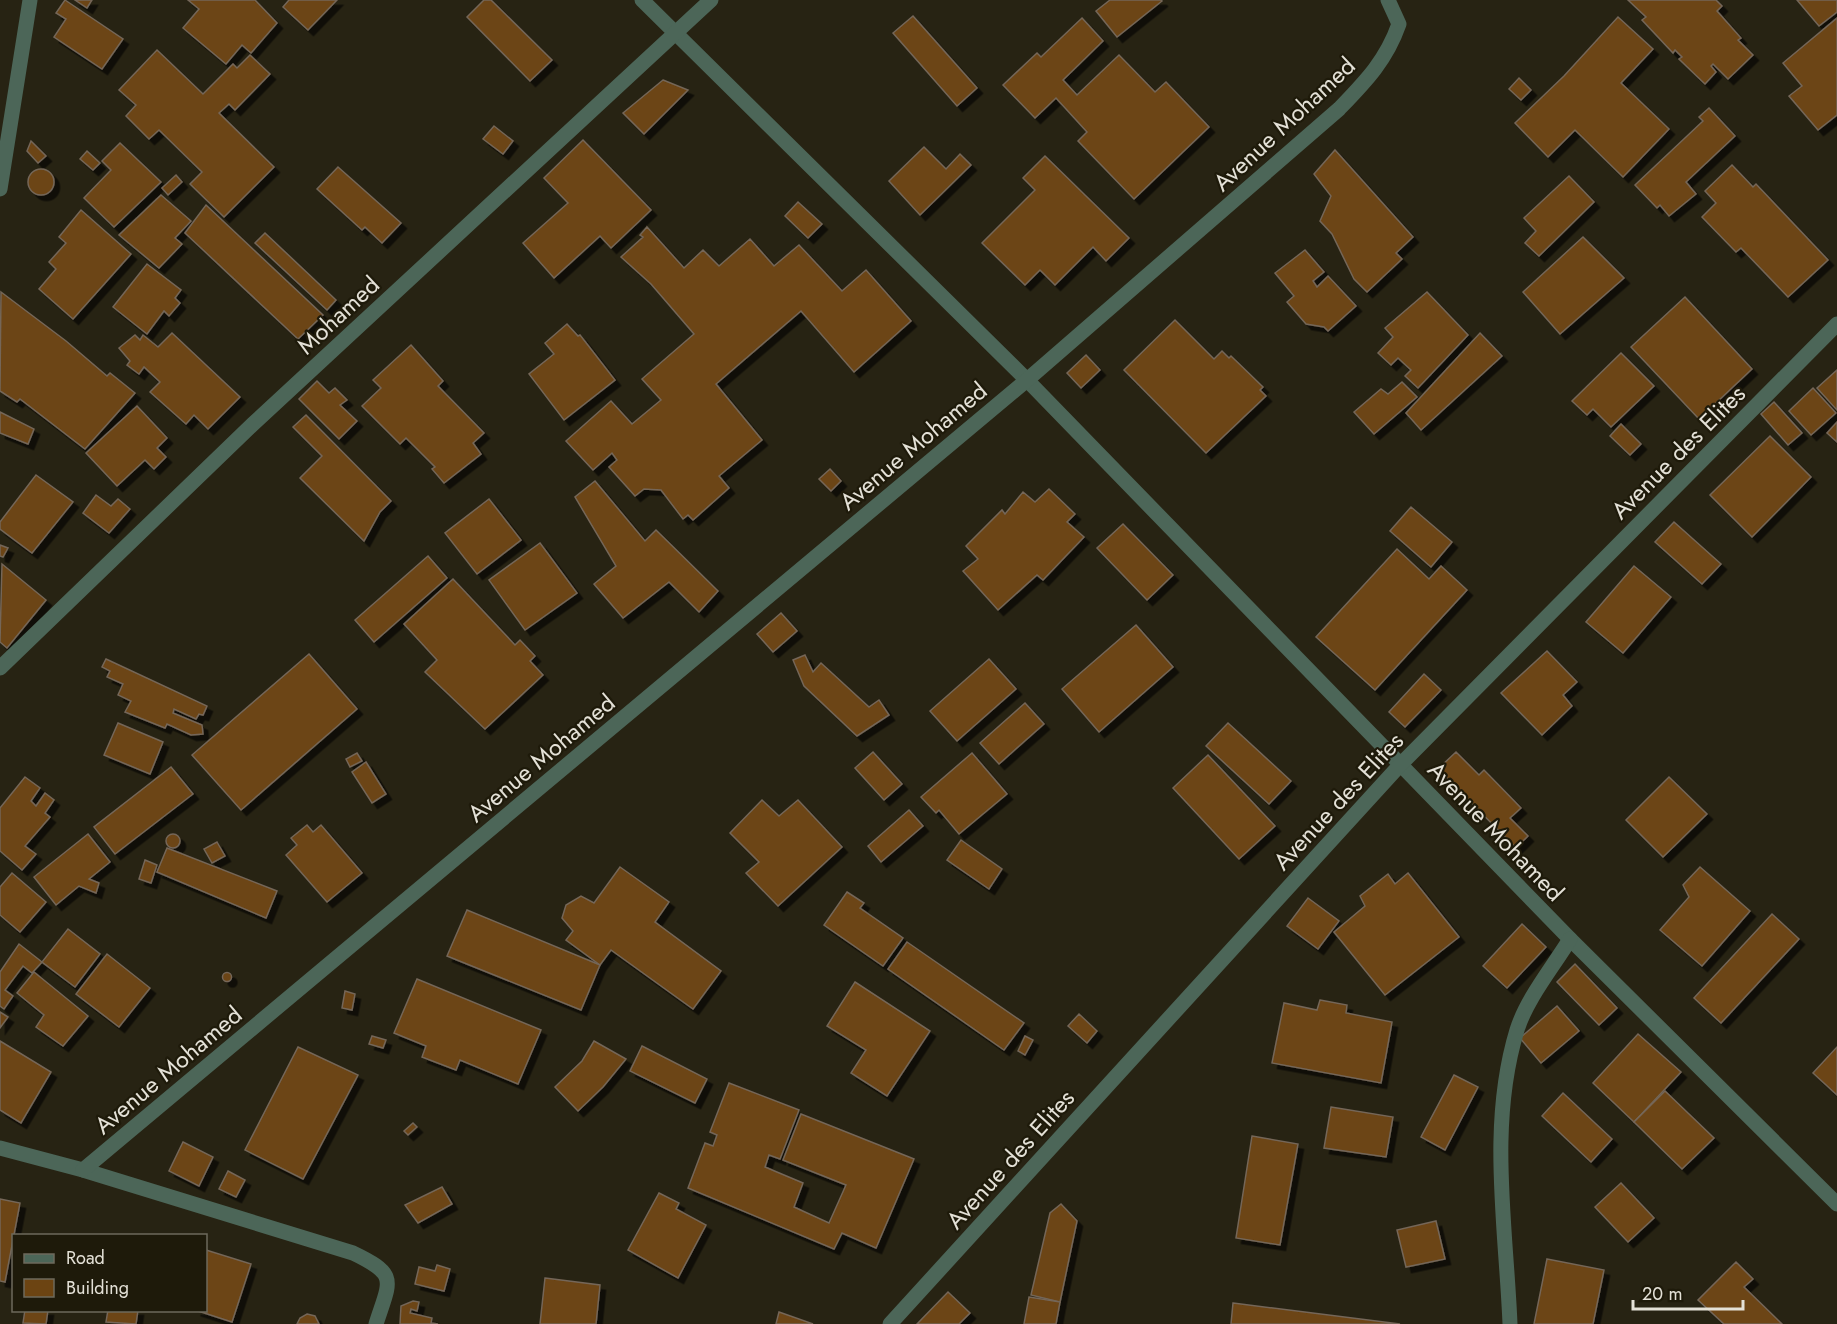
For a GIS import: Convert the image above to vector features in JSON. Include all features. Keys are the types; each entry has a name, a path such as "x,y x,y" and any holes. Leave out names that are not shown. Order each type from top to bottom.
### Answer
{"street":[{"path":"0,189 30,0"},
{"name":"Avenue Mohamed","path":"642,0 1027,380 1570,939 1837,1204"},
{"name":"Mohamed","path":"0,668 253,424 711,0"},
{"name":"Avenue Mohamed","path":"83,1170 1027,380 1244,194 1367,81 1390,50 1399,24 1388,0"},
{"name":"Avenue des Elites","path":"890,1324 1400,765 1837,324"},
{"path":"1510,1324 1501,1174 1502,1113 1507,1077 1518,1028 1570,939"},
{"path":"0,1148 83,1170 353,1253 385,1270 388,1278 376,1324"}],"building":[{"path":"65,0 123,39 102,69 54,37 66,19 56,13"},
{"path":"75,0 92,0 87,8"},
{"path":"188,0 255,0 277,23 251,53 242,45 226,64 183,28 199,9"},
{"path":"289,0 337,0 308,30 283,7"},
{"path":"484,0 491,0 552,60 530,81 467,17"},
{"path":"1110,0 1162,1 1117,37 1096,11"},
{"path":"1628,0 1716,0 1722,6 1717,11 1741,38 1738,40 1753,55 1728,79 1713,64 1711,66 1716,72 1705,84 1679,59 1682,57 1675,50 1673,53 1642,20 1646,17"},
{"path":"1797,0 1837,0 1837,12 1819,26"},
{"path":"913,16 977,88 957,106 893,33"},
{"path":"1618,17 1653,49 1621,83 1669,129 1623,177 1575,130 1548,157 1515,123 1564,76"},
{"path":"1082,18 1103,41 1063,80 1077,95 1119,55 1155,92 1166,82 1209,127 1134,199 1078,141 1087,132 1056,98 1035,118 1003,85 1037,53 1041,57"},
{"path":"1837,18 1837,115 1818,130 1789,96 1802,86 1783,63"},
{"path":"157,50 203,94 233,64 237,68 250,55 270,74 235,110 229,104 219,113 274,167 224,217 190,184 202,172 159,130 149,139 126,116 136,105 119,90"},
{"path":"1519,78 1531,90 1521,100 1509,89"},
{"path":"663,80 688,90 644,134 623,113"},
{"path":"1709,108 1735,136 1686,182 1696,194 1669,216 1660,205 1657,208 1635,185 1703,121 1699,117"},
{"path":"494,126 513,141 503,154 483,139"},
{"path":"583,140 651,210 611,248 600,236 554,278 523,243 568,203 544,178"},
{"path":"31,141 46,156 38,163 27,151"},
{"path":"120,143 161,182 114,227 84,198 111,170 102,161"},
{"path":"924,147 946,169 960,154 971,165 920,215 889,181"},
{"path":"1335,150 1413,237 1396,253 1402,259 1367,292 1354,279 1332,234 1320,221 1331,196 1314,174"},
{"path":"87,151 100,163 93,170 80,159"},
{"path":"1045,156 1129,238 1106,261 1093,247 1055,285 1040,270 1025,285 982,243 1035,190 1023,178"},
{"path":"1732,165 1753,187 1756,184 1828,260 1788,297 1741,248 1736,252 1702,217 1716,203 1705,191"},
{"path":"338,167 401,223 382,243 365,227 362,230 317,189"},
{"path":"41,169 50,173 54,182 50,191 41,195 32,191 28,182 32,173"},
{"path":"176,175 182,182 168,195 162,188"},
{"path":"1569,176 1594,202 1539,256 1525,243 1536,231 1524,218"},
{"path":"161,195 191,221 175,238 182,244 159,268 119,235"},
{"path":"798,202 822,224 808,238 785,216"},
{"path":"206,205 323,315 298,339 185,233"},
{"path":"81,210 131,254 73,319 39,289 56,269 49,262 66,243 59,237"},
{"path":"647,227 684,268 703,250 719,266 750,239 774,266 799,245 842,291 866,270 911,321 854,372 801,311 716,384 762,440 719,476 729,488 693,520 688,515 683,519 661,490 644,489 635,496 609,467 617,460 612,453 593,470 566,441 611,401 632,424 661,400 642,379 694,334 651,284 621,257 643,237 640,235"},
{"path":"265,233 336,300 327,310 255,243"},
{"path":"1583,237 1624,278 1560,334 1523,292"},
{"path":"1305,250 1324,272 1313,281 1317,287 1328,276 1356,306 1328,331 1324,327 1306,324 1287,302 1294,296 1275,273"},
{"path":"147,264 181,290 175,298 180,303 169,316 164,311 147,334 113,307"},
{"path":"1,292 66,341 107,376 110,373 135,393 85,449 20,399 17,402 0,391"},
{"path":"1427,292 1468,335 1418,388 1405,376 1411,370 1398,358 1391,365 1378,353 1393,337 1385,328"},
{"path":"1685,297 1752,369 1699,419 1631,347"},
{"path":"1175,320 1214,359 1222,351 1229,358 1231,356 1263,387 1260,390 1266,396 1206,453 1124,370"},
{"path":"567,324 578,336 580,335 615,380 564,420 529,374 554,354 545,343"},
{"path":"172,333 240,397 208,429 194,415 186,424 150,392 160,382 144,367 139,374 127,365 130,361 119,348 135,335 140,340 143,335 158,347"},
{"path":"1480,333 1502,356 1421,430 1406,413"},
{"path":"411,345 443,381 438,386 484,433 473,443 481,454 444,483 432,469 435,467 406,438 400,444 362,406 381,388 373,380"},
{"path":"1621,353 1654,386 1611,427 1593,409 1587,415 1572,401"},
{"path":"1086,355 1100,370 1081,388 1067,373"},
{"path":"1837,370 1837,410 1817,388"},
{"path":"317,381 329,393 335,388 347,400 340,405 357,421 339,439 299,399"},
{"path":"1402,382 1417,397 1374,434 1354,412 1381,389 1388,394"},
{"path":"1813,388 1836,413 1811,435 1789,411"},
{"path":"1774,402 1802,433 1788,445 1761,414"},
{"path":"137,406 167,438 157,448 166,457 154,469 145,460 117,486 86,453"},
{"path":"0,412 34,429 28,444 0,433"},
{"path":"306,415 391,501 380,512 364,541 300,478 322,456 293,427"},
{"path":"1837,422 1837,442 1827,433"},
{"path":"1621,424 1641,444 1630,455 1610,436"},
{"path":"1770,436 1811,477 1752,537 1710,495"},
{"path":"830,469 841,481 831,491 819,479"},
{"path":"36,475 73,502 32,553 0,529 0,522"},
{"path":"595,481 645,541 656,530 718,591 699,612 669,582 623,618 594,584 616,566 575,497"},
{"path":"1049,489 1075,514 1067,522 1084,537 1043,580 1037,575 998,610 963,571 978,559 966,546 1002,510 1005,514 1023,492 1035,502"},
{"path":"96,495 111,506 118,499 130,509 109,533 83,513"},
{"path":"489,499 521,540 477,574 445,533"},
{"path":"1411,507 1452,542 1431,567 1390,531"},
{"path":"1674,522 1721,564 1702,584 1655,542"},
{"path":"1123,524 1173,575 1147,600 1097,548"},
{"path":"540,543 577,593 525,630 489,580"},
{"path":"0,545 8,548 3,557 0,556"},
{"path":"1397,549 1429,579 1441,566 1467,590 1375,690 1316,637"},
{"path":"428,556 447,578 374,642 355,620"},
{"path":"2,564 46,600 7,648 0,642"},
{"path":"1634,566 1671,597 1623,653 1586,622"},
{"path":"453,579 515,645 520,640 535,656 530,661 543,675 485,729 425,672 437,660 404,624"},
{"path":"781,613 797,631 773,652 757,634"},
{"path":"1136,625 1173,667 1099,732 1062,689"},
{"path":"1547,651 1577,682 1563,695 1572,706 1542,735 1501,693"},
{"path":"309,654 357,709 241,810 192,755"},
{"path":"805,655 813,672 821,663 869,707 879,700 889,715 857,736 804,686 793,660"},
{"path":"106,659 207,706 203,715 199,714 196,719 174,709 173,713 202,725 203,734 191,735 167,724 165,728 125,712 131,701 118,695 123,684 107,677 110,671 102,667"},
{"path":"989,659 1016,689 957,741 930,711"},
{"path":"1424,674 1441,690 1405,727 1389,712"},
{"path":"1025,703 1044,724 999,764 980,743"},
{"path":"118,723 163,742 150,774 104,755"},
{"path":"1228,723 1291,781 1269,804 1206,746"},
{"path":"873,752 902,784 884,800 855,768"},
{"path":"1456,752 1479,775 1484,770 1521,808 1510,818 1528,836 1516,848 1438,769"},
{"path":"357,753 362,761 350,767 346,759"},
{"path":"972,753 1007,794 959,834 939,810 936,813 921,797"},
{"path":"1208,755 1275,826 1239,859 1173,788"},
{"path":"366,762 386,794 372,803 352,772"},
{"path":"171,767 193,794 115,854 94,827"},
{"path":"25,777 40,788 31,801 36,806 45,793 54,800 45,813 50,817 25,846 36,854 22,870 0,851 0,808"},
{"path":"1669,777 1707,814 1663,857 1626,820"},
{"path":"762,800 779,816 798,800 842,847 778,906 746,873 759,862 730,833"},
{"path":"909,810 923,826 881,862 868,846"},
{"path":"307,825 313,832 321,825 362,873 327,902 286,855 297,845 291,838"},
{"path":"88,834 110,862 89,879 99,883 96,893 79,886 56,905 34,877"},
{"path":"173,834 178,836 180,841 178,846 173,848 168,846 166,841 168,836"},
{"path":"961,840 1002,869 989,889 947,860"},
{"path":"217,842 225,856 212,863 204,849"},
{"path":"167,848 277,891 266,918 157,872"},
{"path":"145,860 157,865 151,883 139,879"},
{"path":"620,867 669,902 655,922 721,971 693,1009 611,950 600,965 566,940 573,931 562,918 566,905 581,896 594,903"},
{"path":"1700,867 1750,911 1702,966 1660,930 1689,897 1683,885"},
{"path":"12,873 46,902 20,932 0,915 0,887"},
{"path":"1408,873 1459,937 1385,995 1334,932 1365,906 1360,896 1388,874 1395,884"},
{"path":"847,892 864,903 860,908 903,938 883,966 824,925"},
{"path":"1308,898 1339,921 1318,949 1287,926"},
{"path":"467,910 600,965 581,1010 447,956"},
{"path":"1772,914 1799,939 1721,1023 1694,998"},
{"path":"1522,924 1546,947 1507,988 1483,966"},
{"path":"68,929 100,954 75,987 42,962"},
{"path":"907,942 1024,1023 1004,1050 888,969"},
{"path":"19,944 42,962 32,973 23,966 5,990 13,996 4,1009 0,1006 0,972"},
{"path":"107,954 150,988 119,1027 76,994"},
{"path":"1575,964 1617,1008 1599,1025 1557,982"},
{"path":"34,972 88,1016 63,1046 36,1027 44,1015 17,993"},
{"path":"227,973 231,977 227,981 223,977"},
{"path":"417,979 541,1030 518,1084 460,1060 456,1070 422,1057 426,1046 394,1033"},
{"path":"855,982 930,1031 887,1096 851,1073 866,1050 827,1026"},
{"path":"345,991 355,994 352,1010 342,1008"},
{"path":"1320,1000 1347,1005 1346,1013 1392,1022 1381,1083 1272,1063 1284,1003 1317,1010"},
{"path":"1557,1006 1579,1031 1541,1063 1520,1038"},
{"path":"0,1012 8,1017 0,1028"},
{"path":"1079,1014 1097,1031 1087,1043 1068,1026"},
{"path":"1638,1034 1681,1072 1634,1122 1593,1083"},
{"path":"372,1036 386,1040 383,1048 369,1044"},
{"path":"1025,1036 1033,1040 1025,1055 1018,1051"},
{"path":"0,1041 51,1072 21,1123 0,1110"},
{"path":"594,1041 626,1059 603,1087 578,1111 555,1087 582,1061"},
{"path":"642,1046 707,1079 695,1103 630,1071"},
{"path":"298,1047 358,1075 303,1179 245,1150"},
{"path":"1837,1047 1837,1095 1813,1073"},
{"path":"1454,1075 1478,1087 1445,1150 1421,1137"},
{"path":"729,1083 799,1110 780,1159 769,1155 765,1167 803,1183 794,1207 829,1223 846,1185 783,1160 801,1114 914,1159 876,1248 842,1233 834,1249 688,1188 705,1143 713,1146 717,1135 710,1132"},
{"path":"1665,1091 1714,1138 1682,1169 1634,1122"},
{"path":"1563,1093 1612,1139 1591,1162 1542,1116"},
{"path":"1331,1107 1393,1117 1386,1157 1324,1148"},
{"path":"413,1123 417,1127 408,1135 404,1131"},
{"path":"1252,1136 1298,1144 1280,1245 1236,1238"},
{"path":"183,1142 213,1157 199,1186 169,1171"},
{"path":"228,1171 245,1180 236,1197 219,1189"},
{"path":"1621,1183 1654,1218 1628,1242 1595,1207"},
{"path":"442,1187 452,1204 418,1223 405,1205"},
{"path":"659,1193 679,1203 676,1209 706,1225 678,1278 628,1250"},
{"path":"0,1199 20,1203 14,1234 12,1234 5,1282 0,1281"},
{"path":"1061,1204 1077,1221 1060,1302 1031,1295 1050,1213"},
{"path":"1436,1221 1445,1259 1406,1267 1397,1230"},
{"path":"207,1250 251,1264 232,1322 201,1312 207,1312"},
{"path":"1547,1259 1604,1270 1593,1324 1534,1324"},
{"path":"1736,1262 1753,1279 1744,1287 1782,1324 1724,1324 1698,1300"},
{"path":"437,1265 450,1269 444,1291 415,1284 419,1267 435,1271"},
{"path":"545,1278 600,1285 596,1324 540,1324"},
{"path":"948,1292 970,1313 959,1324 917,1324"},
{"path":"1029,1297 1060,1302 1056,1324 1024,1324"},
{"path":"413,1301 419,1302 417,1311 411,1309 410,1313 432,1318 431,1323 438,1324 400,1324 401,1306"},
{"path":"1233,1303 1400,1324 1231,1324"},
{"path":"25,1312 48,1312 46,1324 23,1323"},
{"path":"108,1312 138,1312 136,1324 106,1322"},
{"path":"779,1312 813,1324 776,1324"},
{"path":"307,1314 315,1316 319,1324 297,1324 300,1318"}]}
